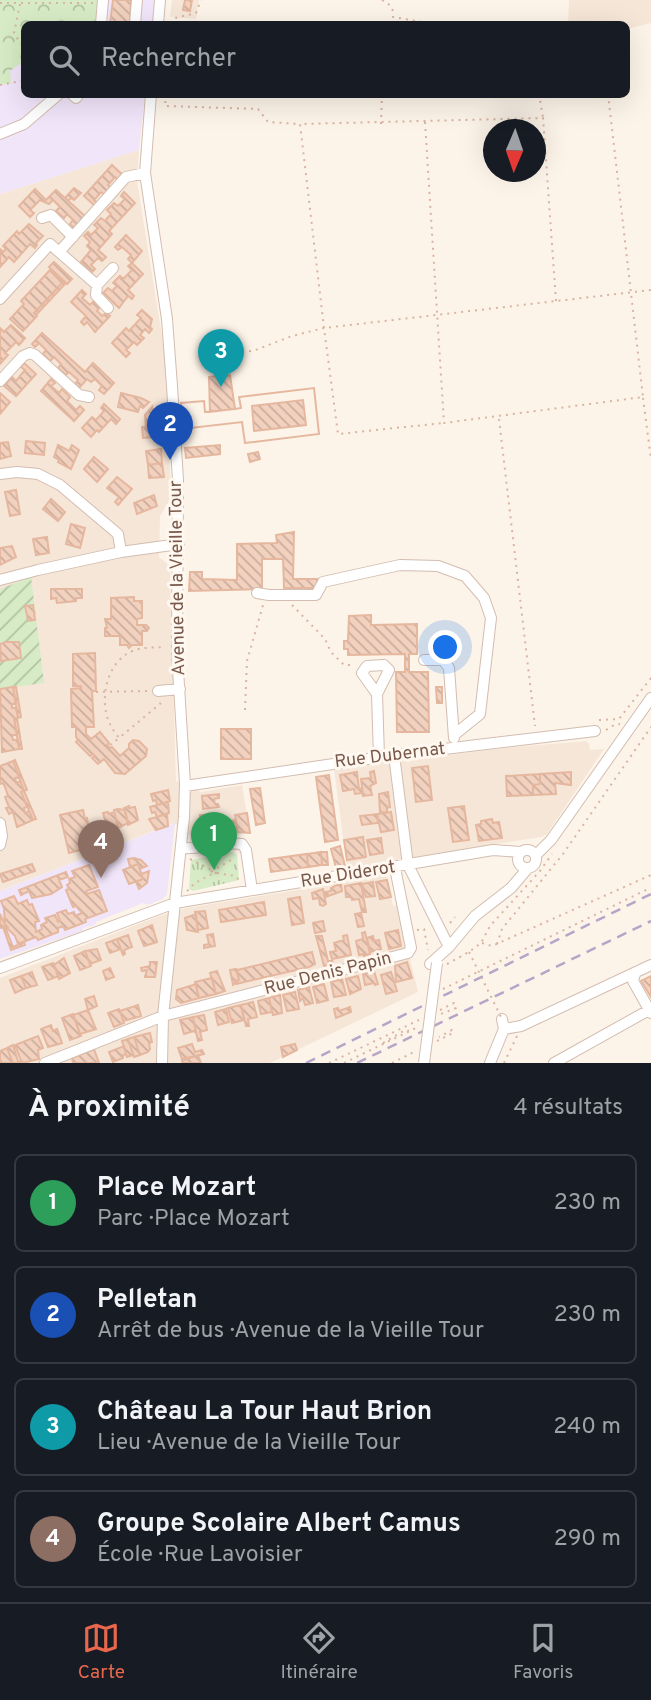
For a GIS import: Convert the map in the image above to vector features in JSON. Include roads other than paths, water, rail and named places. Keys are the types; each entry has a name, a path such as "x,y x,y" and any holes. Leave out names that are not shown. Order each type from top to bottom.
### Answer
{"street":[{"path":"135,21 137,0"},
{"path":"158,21 160,0"},
{"path":"102,21 103,1"},
{"path":"0,134 24,124 54,98"},
{"name":"Avenue de la Vieille Tour","path":"151,98 145,173 167,319 178,480 177,653 185,786 163,1016 162,1063"},
{"path":"60,251 126,177 145,173"},
{"path":"42,218 51,215 73,237"},
{"path":"0,299 50,244 97,285"},
{"path":"108,308 96,295 97,285 113,268"},
{"path":"0,381 23,356 30,353 36,355 79,395 89,397"},
{"path":"0,474 38,474 60,485 118,534 121,552"},
{"path":"0,580 121,552 178,544"},
{"path":"261,593 316,594 323,582 400,565 438,566 465,576 484,597 491,618 480,714 454,735"},
{"path":"424,660 443,660 449,668 455,748"},
{"path":"377,694 362,673 367,666 384,665 389,670 377,694 379,757"},
{"path":"158,691 180,689"},
{"path":"417,1063 435,962 475,916 511,888 527,868 534,865 536,855 551,840 651,698"},
{"name":"Rue Dubernat","path":"185,786 595,726"},
{"path":"394,755 408,866 449,947"},
{"path":"0,823 0,845"},
{"path":"181,848 243,844 252,890"},
{"path":"527,868 521,867 518,861 520,852 529,849 536,855"},
{"name":"Rue Diderot","path":"0,968 175,903 493,850 520,852"},
{"name":"Rue Denis Papin","path":"163,1016 408,953 411,948 395,868"},
{"path":"424,1063 435,962"},
{"path":"489,1063 503,1024 522,1026 651,965"},
{"path":"554,1063 650,1012 634,981 635,974"},
{"path":"45,1063 163,1016"}],"railway":[{"path":"306,1063 651,894"},
{"path":"357,1063 651,921"}],"place":[{"name":"Château La Tour Haut Brion","path":"221,387"},
{"name":"Pelletan","path":"170,460"},
{"name":"Place Mozart","path":"214,870"},
{"name":"Groupe Scolaire Albert Camus","path":"101,878"}]}
